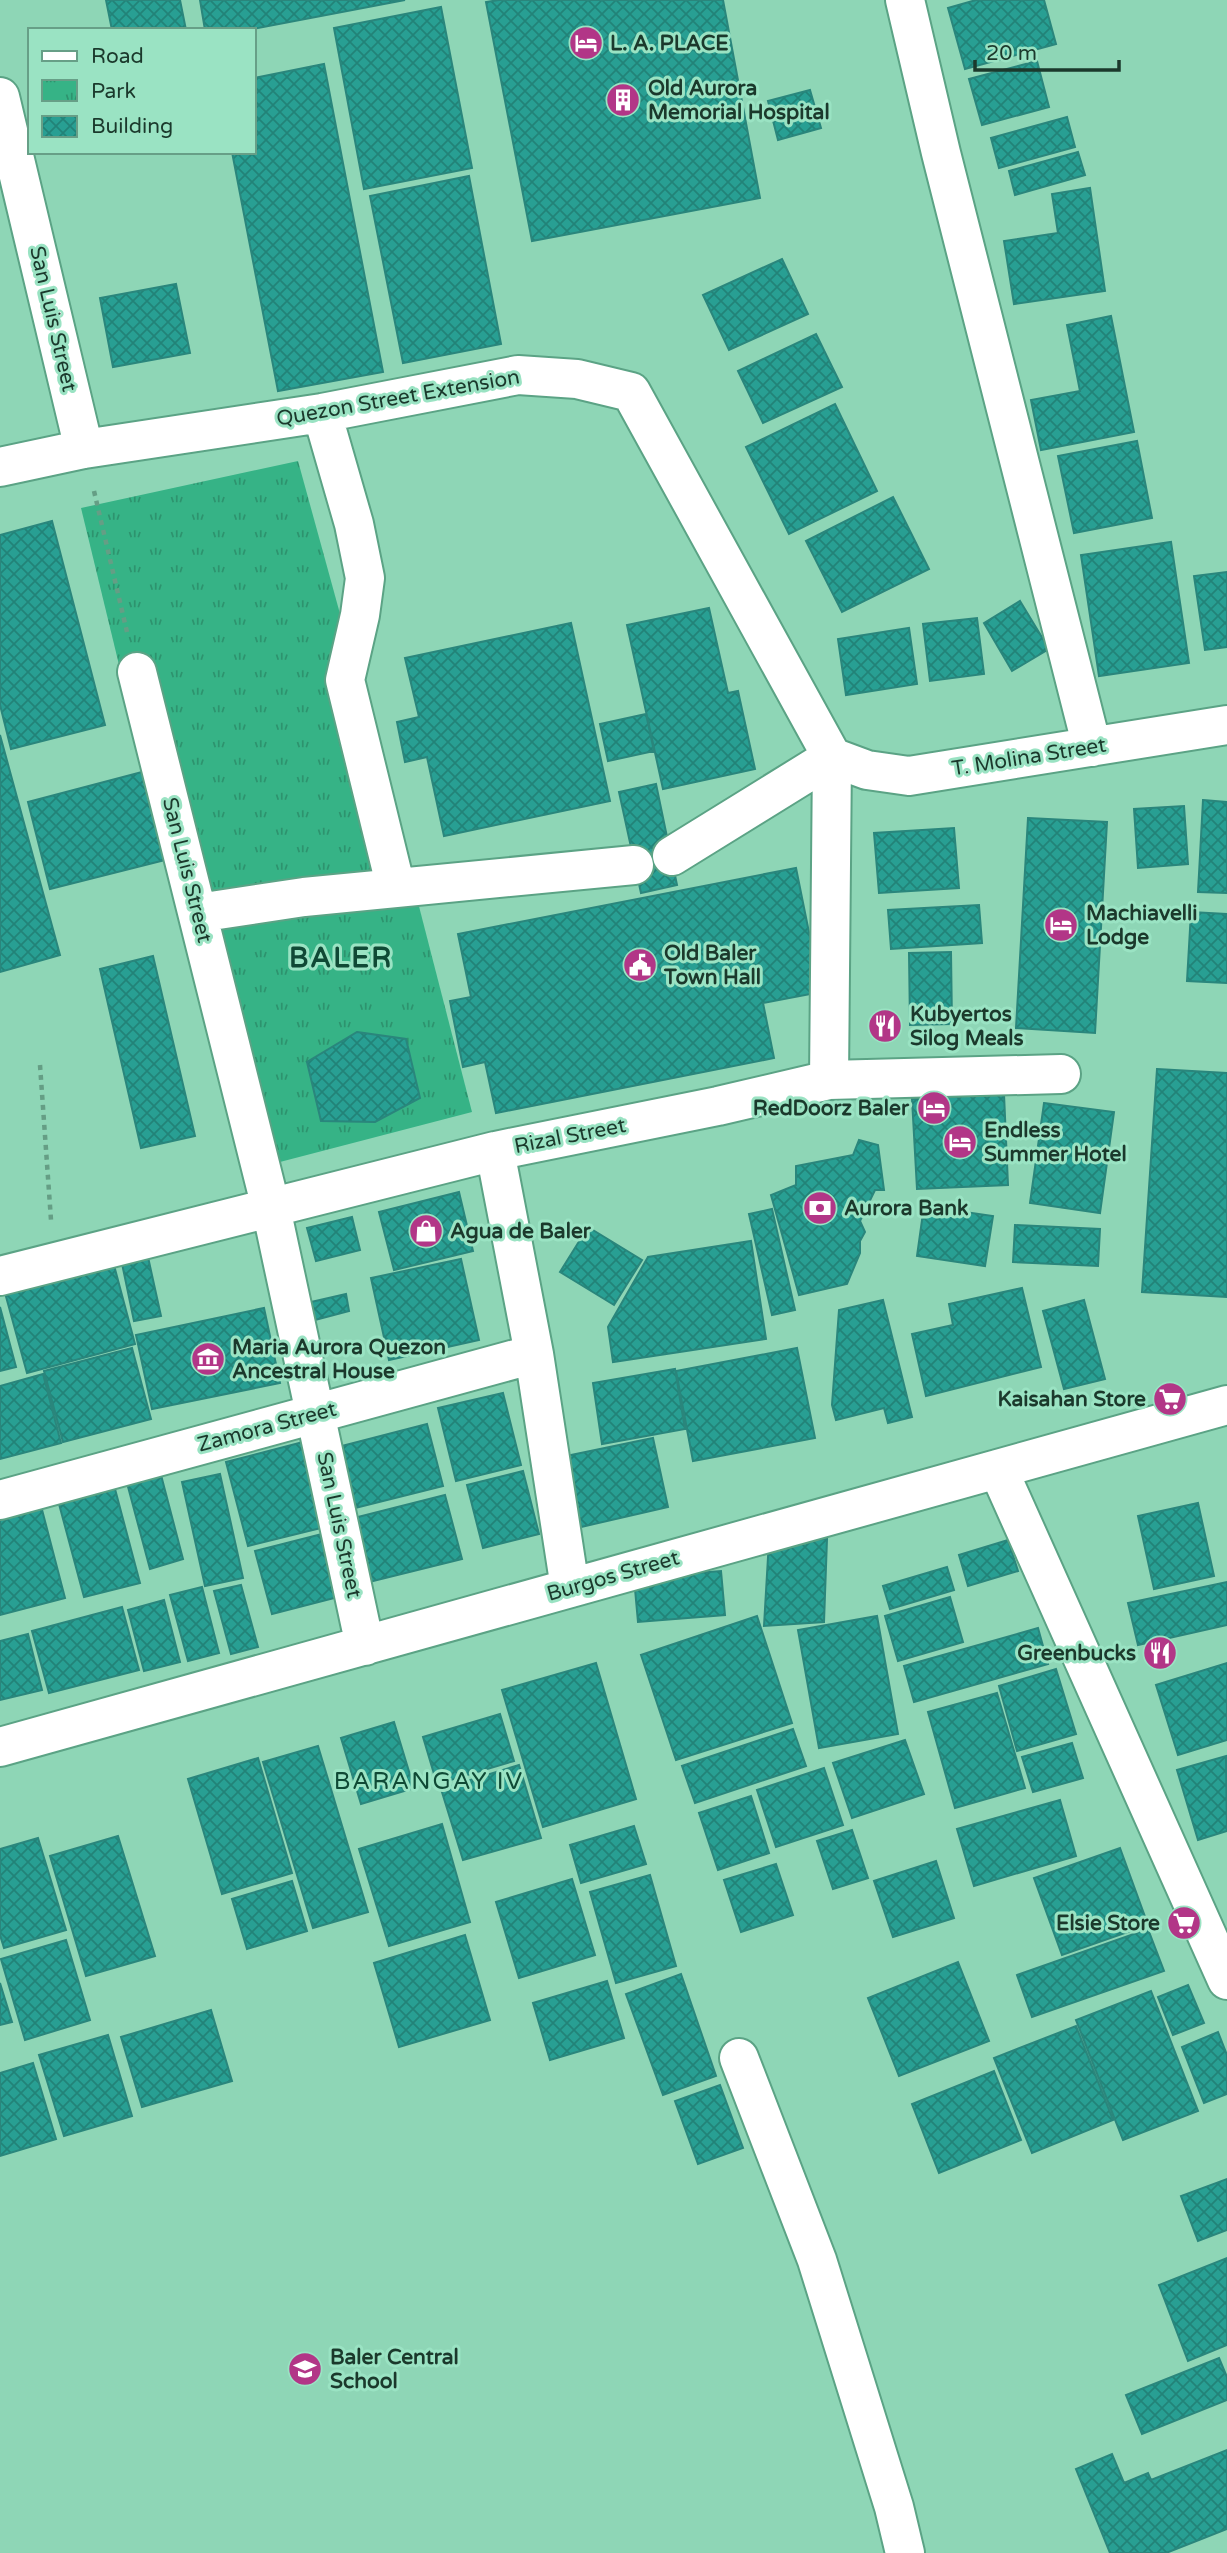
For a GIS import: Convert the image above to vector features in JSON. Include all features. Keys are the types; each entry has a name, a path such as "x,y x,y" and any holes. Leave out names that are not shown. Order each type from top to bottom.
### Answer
{"street":[{"path":"905,0 944,166 1092,747"},
{"name":"San Luis Street","path":"0,97 84,449"},
{"name":"Quezon Street Extension","path":"0,467 84,449 322,413 518,375 577,379 631,392 832,757"},
{"path":"322,413 354,524 365,578 360,615 345,680 396,888"},
{"name":"San Luis Street","path":"137,672 271,1208 365,1646"},
{"name":"T. Molina Street","path":"832,757 867,770 909,776 1227,725"},
{"path":"671,856 832,757"},
{"path":"829,1080 832,757"},
{"path":"198,913 303,897 634,865"},
{"name":"Rizal Street","path":"0,1276 495,1151 718,1106 829,1080 1061,1074"},
{"path":"495,1151 534,1354 570,1588"},
{"name":"Zamora Street","path":"0,1500 534,1354"},
{"name":"Burgos Street","path":"0,1747 1227,1405"},
{"path":"999,1469 1227,1980"},
{"path":"740,2058 817,2260 894,2507 905,2553"}],"path":[{"path":"84,449 137,672"},
{"path":"40,1065 54,1263"}],"green space":[{"path":"298,461 397,821 472,1112 242,1172 81,508"}],"building":[{"path":"106,0 180,0 186,28 112,28"},
{"path":"200,0 405,0 256,28 205,28"},
{"name":"Old Aurora Memorial Hospital","path":"723,0 760,198 532,241 486,2"},
{"path":"976,0 1044,0 1056,44 965,69 948,8"},
{"path":"441,7 472,168 364,189 334,28"},
{"path":"1037,61 1049,107 982,125 969,79"},
{"path":"324,64 383,372 278,391 232,154 256,154 256,78"},
{"path":"810,90 821,128 778,140 768,101"},
{"path":"1067,117 1075,147 999,168 991,138"},
{"path":"1078,152 1085,175 1015,195 1009,171"},
{"path":"469,176 501,344 403,363 370,196"},
{"path":"1090,188 1105,291 1014,304 1004,241 1058,233 1052,194"},
{"path":"782,259 808,314 729,350 703,295"},
{"path":"176,284 190,353 113,367 100,298"},
{"path":"1111,316 1134,432 1041,450 1031,400 1080,391 1067,325"},
{"path":"816,334 842,387 763,423 738,371"},
{"path":"835,404 877,491 789,534 746,447"},
{"path":"1137,441 1152,518 1074,533 1058,456"},
{"path":"893,497 929,569 842,612 806,541"},
{"path":"52,521 105,725 11,749 0,705 0,535"},
{"path":"1171,542 1189,663 1099,676 1081,555"},
{"path":"1227,572 1227,647 1205,650 1194,576"},
{"path":"1020,601 1049,649 1012,671 984,623"},
{"path":"709,608 728,693 738,691 755,769 663,789 627,625"},
{"path":"977,618 984,674 930,681 923,624"},
{"path":"571,623 610,801 444,836 427,757 405,762 397,722 419,717 405,658"},
{"path":"909,628 917,684 846,695 838,639"},
{"path":"646,714 654,751 608,761 600,724"},
{"path":"0,735 60,955 0,972"},
{"path":"142,772 165,860 50,889 28,802"},
{"path":"656,784 677,885 641,893 619,792"},
{"path":"1203,800 1227,802 1227,893 1198,892"},
{"path":"1184,806 1188,864 1138,868 1134,809"},
{"name":"Machiavelli Lodge","path":"1028,818 1107,822 1095,1033 1016,1028"},
{"path":"954,828 959,888 879,893 874,833"},
{"name":"Old Baler Town Hall","path":"796,868 821,992 763,1003 774,1058 496,1113 485,1062 463,1067 450,1001 471,997 458,934"},
{"path":"979,905 982,943 891,949 888,910"},
{"path":"1191,912 1227,914 1227,983 1187,981"},
{"path":"951,952 952,1024 910,1025 909,953"},
{"path":"153,956 195,1136 141,1148 100,969"},
{"path":"357,1032 406,1039 420,1098 375,1122 321,1121 307,1062"},
{"path":"1157,1069 1227,1073 1227,1297 1142,1292"},
{"name":"Endless Summer Hotel","path":"1004,1094 1008,1185 917,1189 912,1099"},
{"path":"1044,1103 1114,1112 1100,1213 1030,1203"},
{"name":"Aurora Bank","path":"859,1140 878,1145 884,1190 875,1190 860,1221 865,1232 860,1241 860,1253 847,1284 799,1295 771,1195 796,1185 796,1166 853,1155"},
{"name":"Agua de Baler","path":"459,1192 473,1251 394,1270 379,1212"},
{"path":"924,1206 993,1216 985,1266 917,1256"},
{"path":"772,1209 795,1310 772,1315 749,1214"},
{"path":"352,1217 360,1250 316,1261 307,1228"},
{"path":"1015,1225 1100,1229 1098,1266 1013,1262"},
{"path":"588,1227 642,1260 614,1305 560,1272"},
{"path":"751,1241 766,1339 613,1362 608,1327 648,1257"},
{"path":"146,1248 161,1316 134,1321 120,1254"},
{"path":"111,1254 135,1344 27,1373 2,1282"},
{"path":"461,1259 479,1340 389,1360 371,1278"},
{"path":"1022,1288 1041,1367 926,1396 912,1334 953,1325 949,1304"},
{"path":"346,1294 349,1311 315,1320 311,1302"},
{"path":"883,1300 912,1417 888,1423 884,1408 836,1420 832,1405 839,1310"},
{"path":"1084,1300 1105,1379 1064,1389 1043,1311"},
{"path":"0,1307 16,1367 0,1371"},
{"name":"Maria Aurora Quezon Ancestral House","path":"264,1308 280,1383 152,1409 136,1335"},
{"path":"132,1348 151,1419 63,1442 44,1371"},
{"path":"797,1348 815,1438 693,1461 676,1371"},
{"path":"675,1369 685,1429 602,1444 593,1383"},
{"path":"43,1374 61,1443 0,1459 0,1386"},
{"path":"503,1393 521,1465 456,1481 438,1408"},
{"path":"427,1424 443,1486 355,1508 338,1447"},
{"path":"653,1438 668,1507 581,1527 566,1456"},
{"path":"303,1442 325,1527 248,1546 226,1462"},
{"path":"523,1471 539,1534 483,1548 467,1485"},
{"path":"220,1474 243,1578 205,1586 182,1482"},
{"path":"161,1475 183,1559 150,1569 127,1483"},
{"path":"115,1489 140,1583 84,1597 59,1504"},
{"path":"445,1495 462,1559 369,1582 354,1518"},
{"path":"40,1502 65,1598 0,1615 0,1512"},
{"path":"1198,1503 1214,1576 1154,1589 1138,1516"},
{"path":"322,1534 338,1597 272,1614 255,1551"},
{"path":"827,1539 824,1622 764,1626 769,1540"},
{"path":"1008,1540 1018,1571 968,1586 959,1555"},
{"path":"947,1567 954,1590 890,1609 883,1586"},
{"path":"721,1571 725,1615 638,1622 634,1578"},
{"path":"1227,1582 1227,1625 1138,1645 1128,1603"},
{"path":"241,1585 258,1647 231,1654 214,1591"},
{"path":"202,1587 219,1653 188,1661 170,1595"},
{"path":"950,1597 963,1642 898,1661 885,1616"},
{"path":"164,1600 180,1662 144,1671 128,1610"},
{"path":"122,1607 139,1670 49,1693 32,1631"},
{"path":"757,1616 792,1723 676,1760 641,1655"},
{"path":"877,1616 898,1734 819,1748 798,1630"},
{"path":"1038,1628 1048,1664 914,1702 904,1666"},
{"path":"28,1634 42,1690 0,1700 0,1641"},
{"path":"596,1663 636,1799 543,1827 502,1690"},
{"path":"1227,1663 1227,1740 1178,1755 1156,1685"},
{"path":"1056,1669 1076,1734 1017,1751 999,1686"},
{"path":"997,1693 1025,1788 955,1808 928,1712"},
{"path":"500,1714 514,1761 437,1784 423,1737"},
{"path":"394,1722 414,1788 361,1804 341,1738"},
{"path":"793,1729 806,1766 695,1803 682,1766"},
{"path":"905,1740 924,1794 852,1818 833,1763"},
{"path":"1072,1743 1083,1778 1033,1792 1022,1757"},
{"path":"318,1746 368,1912 313,1928 263,1762"},
{"path":"1226,1756 1227,1831 1198,1840 1177,1770"},
{"path":"258,1758 292,1873 222,1894 188,1779"},
{"path":"519,1765 541,1838 463,1860 441,1789"},
{"path":"824,1768 843,1825 776,1847 757,1790"},
{"path":"751,1796 769,1853 718,1870 699,1813"},
{"path":"1060,1800 1076,1856 974,1886 957,1829"},
{"path":"442,1824 470,1922 389,1946 359,1849"},
{"path":"634,1826 646,1864 581,1883 570,1845"},
{"path":"852,1830 868,1878 833,1889 817,1841"},
{"path":"118,1836 155,1956 86,1976 50,1856"},
{"path":"38,1838 66,1930 4,1948 0,1935 0,1849"},
{"path":"1120,1848 1148,1925 1062,1955 1034,1878"},
{"path":"936,1861 954,1918 893,1937 874,1881"},
{"path":"776,1864 793,1915 741,1932 724,1880"},
{"path":"650,1875 676,1966 616,1983 590,1892"},
{"path":"572,1879 595,1955 519,1978 496,1902"},
{"path":"292,1881 307,1931 247,1949 232,1899"},
{"path":"1148,1929 1164,1971 1032,2017 1017,1975"},
{"path":"465,1935 490,2020 399,2047 374,1963"},
{"path":"66,1940 90,2020 25,2040 1,1959"},
{"path":"958,1962 989,2041 899,2076 868,1998"},
{"path":"681,1974 716,2076 663,2095 626,1994"},
{"path":"607,1981 624,2038 550,2060 533,2003"},
{"path":"0,1983 12,2022 0,2025"},
{"path":"1188,1985 1204,2023 1173,2035 1158,1997"},
{"path":"1151,1991 1198,2111 1123,2140 1076,2020"},
{"path":"211,2010 232,2081 142,2107 121,2037"},
{"path":"1076,2026 1113,2120 1032,2153 994,2058"},
{"path":"1218,2032 1227,2055 1227,2094 1204,2103 1182,2047"},
{"path":"108,2035 132,2116 64,2136 39,2055"},
{"path":"33,2063 56,2139 0,2156 0,2073"},
{"path":"994,2071 1021,2140 939,2173 912,2104"},
{"path":"720,2085 743,2148 698,2164 675,2101"},
{"path":"1227,2179 1227,2230 1198,2241 1181,2196"},
{"path":"1227,2258 1227,2345 1188,2361 1159,2285"},
{"path":"1219,2358 1227,2377 1227,2400 1142,2434 1126,2395"},
{"path":"1227,2450 1227,2529 1166,2553 1110,2553 1076,2469 1112,2454 1124,2483 1148,2473 1151,2480"}],"place":[{"name":"L. A. PLACE","path":"586,43"},
{"name":"Old Aurora Memorial Hospital","path":"623,100"},
{"name":"Machiavelli Lodge","path":"1061,925"},
{"name":"Old Baler Town Hall","path":"640,965"},
{"name":"Kubyertos Silog Meals","path":"885,1026"},
{"name":"RedDoorz Baler","path":"934,1108"},
{"name":"Endless Summer Hotel","path":"960,1142"},
{"name":"Aurora Bank","path":"820,1208"},
{"name":"Agua de Baler","path":"426,1231"},
{"name":"Maria Aurora Quezon Ancestral House","path":"208,1359"},
{"name":"Kaisahan Store","path":"1170,1399"},
{"name":"Greenbucks","path":"1160,1653"},
{"name":"Elsie Store","path":"1184,1923"},
{"name":"Baler Central School","path":"305,2369"}],"district":[{"name":"BALER","path":"341,958"},
{"name":"BARANGAY IV","path":"429,1781"}]}
